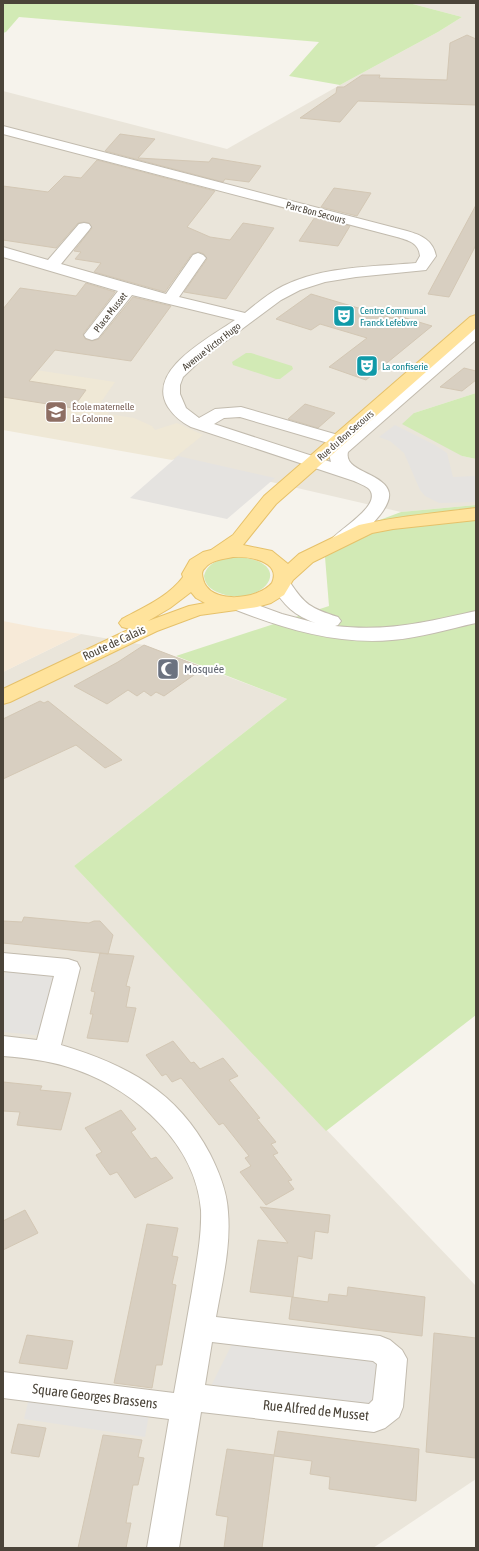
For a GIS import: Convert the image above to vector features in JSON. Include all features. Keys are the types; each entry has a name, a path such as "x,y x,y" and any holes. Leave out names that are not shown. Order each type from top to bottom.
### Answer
{"main road":[{"name":"Rue du Bon Secours","path":"366,427 476,320"},
{"name":"Rue du Bon Secours","path":"218,553 236,542 260,510 313,463 343,441"},
{"path":"283,582 283,572 280,566 267,557 244,551 218,553 210,556 198,564 193,571 192,578 194,586 205,596 216,601 234,604 264,599 276,592 283,582 306,558 366,529 379,525 476,514"},
{"name":"Route de Calais","path":"3,687 84,648 158,607 180,593 192,578"},
{"name":"Route de Calais","path":"3,697 150,627 196,610 234,604"}],"street":[{"name":"Parc Bon Secours","path":"3,130 402,234 416,238 426,248 428,256 421,267 345,274 308,281 287,290 248,318"},
{"path":"51,266 84,227"},
{"name":"Avenue Victor Hugo","path":"9,254 169,300 248,318"},
{"path":"3,268 9,254"},
{"path":"169,300 198,258"},
{"name":"Place Musset","path":"92,335 128,289"},
{"name":"Avenue Victor Hugo","path":"248,318 192,358 180,370 173,381 171,396 176,405 190,420 201,425 313,463 360,477"},
{"name":"Rue du Bon Secours","path":"360,477 346,468 338,459 343,441 366,427 476,332"},
{"path":"201,425 221,412 241,412 343,441"},
{"path":"339,541 368,518 379,501 380,490 377,485 360,477"},
{"path":"283,582 290,601 298,608 321,618 348,625 393,628 451,622"},
{"path":"234,604 291,623 352,633 393,634 476,617"},
{"path":"3,962 68,968 47,1051"},
{"path":"3,1046 47,1051 96,1066 136,1087 169,1116 179,1128 194,1150 206,1174 211,1190 215,1217 212,1256 163,1548"},
{"name":"Rue Alfred de Musset","path":"188,1402 374,1418 388,1407 392,1359 380,1349 200,1328"},
{"name":"Square Georges Brassens","path":"3,1385 188,1402"}],"shaded area":[{"path":"409,3 476,3 476,393 414,413 462,456 476,459 476,505 401,512 167,458 3,427 3,91 227,149 438,32 462,17"},
{"name":"École maternelle La Colonne","path":"3,365 115,382 97,408 110,410 108,414 134,418 152,426 155,430 177,423 203,435 172,460 3,430"},
{"path":"395,425 435,445 447,453 453,477 476,476 476,502 439,503 425,496 420,490 404,453 390,441 379,437"},
{"path":"178,456 275,478 227,519 130,498"},
{"path":"3,621 39,628 81,634 3,672"},
{"path":"81,634 144,645 287,699 74,866 476,1286 476,1479 373,1548 3,1548 3,672"},
{"path":"8,964 62,970 45,1036 3,1032 3,981"},
{"path":"235,1338 374,1355 383,1365 379,1402 369,1408 209,1390"},
{"path":"29,1398 149,1414 145,1437 24,1419"}],"green space":[{"path":"3,3 409,3 462,17 438,32 340,85 289,76 319,42 19,17 6,32 3,33"},
{"path":"246,353 251,353 292,366 293,369 280,379 276,379 233,365 232,362"},
{"path":"476,393 476,459 462,456 402,424 414,413"},
{"path":"476,505 476,1015 326,1131 74,866 287,699 176,656 329,606 325,557 377,521 401,512"},
{"path":"240,557 258,561 268,568 270,576 267,584 259,591 247,596 233,596 217,592 208,586 204,576 209,566 218,560"}],"building":[{"path":"467,35 476,39 476,105 358,101 340,122 300,118 336,93 337,87 344,87 362,75 380,75 379,78 447,80 450,43"},
{"path":"120,134 155,139 138,158 209,162 212,158 261,166 249,182 225,179 223,182 105,151"},
{"path":"97,160 215,191 187,227 210,237 230,240 243,223 274,228 226,299 184,292 207,259 204,254 199,252 192,254 165,292 94,272 101,263 75,259 81,252 74,251 92,228 89,223 78,223 56,248 3,240 3,186 48,192 64,176 81,178"},
{"path":"334,188 371,193 357,216 321,207"},
{"path":"476,205 476,245 449,297 428,294"},
{"path":"315,217 350,226 338,246 299,241"},
{"path":"86,283 115,292 83,334 85,339 92,341 99,339 133,297 171,306 131,361 55,350 29,381 86,390 73,408 3,397 3,309 20,288 76,296"},
{"path":"311,294 392,318 399,316 432,326 366,380 329,367 367,338 320,324 311,330 276,319"},
{"path":"464,368 476,371 476,380 462,391 440,387"},
{"path":"305,404 335,413 318,428 288,419"},
{"path":"144,645 204,668 164,696 156,692 151,696 144,691 137,696 128,690 107,704 74,686 118,662"},
{"path":"40,701 44,703 48,701 122,760 105,768 76,745 3,779 3,719"},
{"path":"24,917 89,923 100,921 113,935 108,954 3,943 3,921 22,922"},
{"path":"100,953 134,956 126,986 130,987 126,1007 136,1008 128,1042 87,1038 93,1014 90,1014 95,992 91,991"},
{"path":"173,1041 191,1063 194,1062 200,1069 223,1058 238,1076 229,1080 260,1118 257,1119 276,1142 271,1144 278,1153 273,1155 292,1180 288,1181 294,1189 266,1205 240,1172 251,1166 245,1158 249,1156 223,1123 219,1125 181,1078 172,1082 166,1074 162,1076 146,1055"},
{"path":"3,1082 42,1086 40,1090 71,1093 61,1130 17,1125 20,1112 3,1111"},
{"path":"121,1110 136,1129 131,1132 151,1159 156,1157 173,1178 135,1198 117,1172 110,1175 102,1164 96,1155 102,1152 85,1128"},
{"path":"260,1207 330,1215 328,1233 315,1231 312,1259 298,1256 293,1297 250,1292 258,1240 288,1243"},
{"path":"25,1210 38,1233 3,1250 3,1221"},
{"path":"147,1224 178,1228 172,1256 178,1257 172,1284 176,1285 162,1365 156,1365 152,1388 114,1383"},
{"path":"348,1287 425,1297 422,1336 289,1319 292,1297 328,1302 329,1294 347,1296"},
{"path":"434,1333 476,1338 475,1458 426,1452"},
{"path":"27,1335 73,1341 67,1369 19,1363"},
{"path":"18,1424 46,1428 39,1457 11,1453"},
{"path":"278,1431 419,1449 416,1501 329,1489 330,1477 310,1474 312,1461 274,1456 262,1548 224,1548 228,1517 216,1515 227,1449 274,1455"},
{"path":"103,1435 142,1440 138,1457 144,1458 138,1485 133,1485 126,1523 131,1523 126,1548 78,1548"}],"place":[{"name":"Centre Communal Franck Lefebvre","path":"344,316"},
{"name":"La confiserie","path":"367,366"},
{"name":"École maternelle La Colonne","path":"56,412"},
{"name":"Mosquée","path":"168,669"}]}
